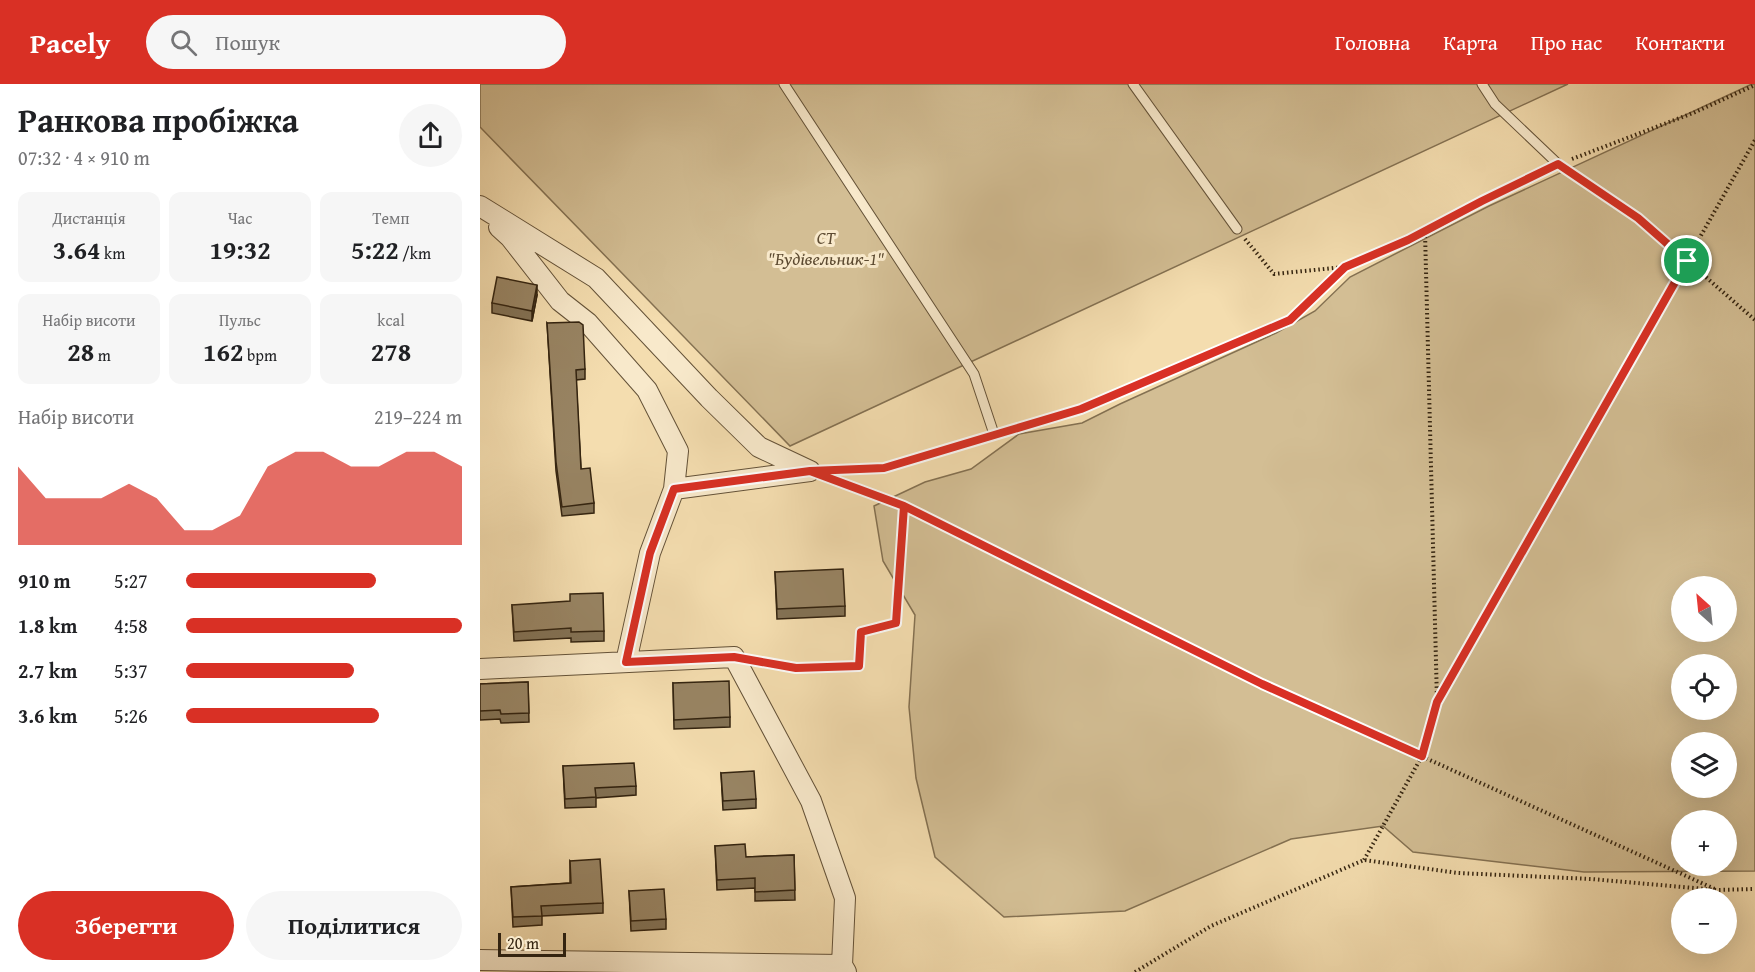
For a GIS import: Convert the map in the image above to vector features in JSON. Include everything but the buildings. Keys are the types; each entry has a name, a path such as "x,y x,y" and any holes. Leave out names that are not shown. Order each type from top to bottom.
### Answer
{"street":[{"path":"480,206 596,278 708,398 759,447 810,471"},
{"path":"480,211 510,237 560,301 588,323 647,390 678,452 674,489 650,553 626,662"},
{"path":"674,489 810,471"},
{"path":"480,669 734,657 811,801 845,898 844,968 480,960"}],"lane":[{"path":"784,84 974,374 994,434"},
{"path":"1133,84 1237,229"},
{"path":"1482,84 1495,104 1558,164"}],"path":[{"path":"1237,229 1274,274 1345,267 1408,240 1558,164 1693,113 1755,85"},
{"path":"1364,860 1422,756 1437,702 1755,140"},
{"path":"1558,164 1638,218 1755,320"},
{"path":"1425,231 1437,702"},
{"path":"810,471 884,468 1081,409 1290,320 1345,267"},
{"path":"810,471 904,506 1262,684 1713,888"},
{"path":"734,657 796,668 859,666 861,632 896,623 904,506"},
{"path":"1135,972 1211,926 1364,860 1458,873 1591,879 1694,888"},
{"path":"1737,889 1755,889"}],"green space":[{"name":"СТ \"Будівельник-1\"","path":"480,84 1568,84 790,446 480,127"},
{"path":"1755,84 1755,871 1737,871 1737,810 1671,810 1671,871 1584,872 1413,852 1383,826 1291,839 1125,911 1004,917 935,857 916,778 909,707 915,615 883,561 874,506 925,482 971,469 1019,434 1082,423 1276,333 1315,311 1350,277 1489,206"}],"route":[{"path":"1687,261 1437,702 1422,756 1262,684 904,506 857,488 810,471 674,489 650,553 626,662 734,657 796,668 859,666 861,632 896,623 904,506 810,471 884,468 1081,409 1290,320 1345,267 1408,240 1558,164 1638,218 1687,261"}]}
